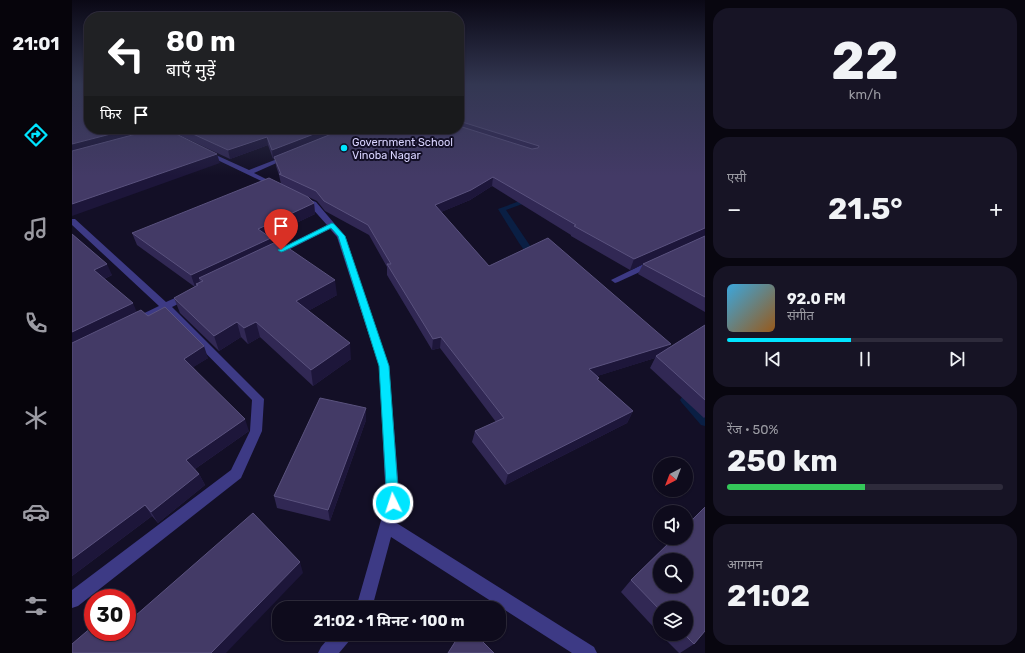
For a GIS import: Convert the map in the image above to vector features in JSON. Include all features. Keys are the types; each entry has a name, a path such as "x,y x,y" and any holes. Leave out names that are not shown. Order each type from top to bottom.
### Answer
{"street":[{"path":"199,149 313,204 341,236 384,366 393,503 366,601"},
{"path":"248,172 292,155"},
{"path":"72,221 165,306 258,399 256,431 236,474 72,600"},
{"path":"263,258 332,225"},
{"path":"615,280 663,258"},
{"path":"129,324 193,293"},
{"path":"386,525 588,653"},
{"path":"327,653 338,641"}],"building":[{"path":"72,114 84,114 84,134 111,134 72,144"},
{"path":"464,114 705,114 705,228 634,259 574,226 576,225 493,177 471,190 435,205 489,266 548,238 671,344 589,369 599,378 597,379 633,411 508,474 475,431 504,418 441,337 433,339 387,264 391,264 368,225 324,201 316,191 279,174 281,174 274,157 332,134 464,134 464,128 532,149 538,148 539,146 464,123"},
{"path":"136,134 176,134 217,154 72,204 72,151"},
{"path":"193,134 314,134 272,150 267,137 228,150"},
{"path":"269,178 308,197 314,203 258,229 271,238 191,275 132,233"},
{"path":"72,234 107,264 94,270 133,303 72,332"},
{"path":"705,236 705,297 643,264"},
{"path":"278,241 335,280 296,301 350,343 311,370 256,322 244,328 237,322 214,336 174,298 203,281 199,278"},
{"path":"165,307 204,346 184,359 245,419 186,460 199,474 151,512 145,505 72,559 72,343 141,310 148,316"},
{"path":"705,325 705,400 656,356"},
{"path":"320,398 366,408 328,510 274,496"},
{"path":"705,507 705,631 694,644 691,641 693,641 693,601 653,601 653,603 631,580 653,559 653,593 693,593 693,553 659,553 667,545 693,545 693,519"},
{"path":"253,513 300,562 211,653 72,653 72,644 84,634 84,641 136,641 136,615"},
{"path":"456,641 482,641 494,653 448,653"}],"waterway":[{"path":"531,199 502,209 523,243 535,259"},
{"path":"686,400 705,421"}],"place":[{"name":"Government School Vinoba Nagar","path":"344,148"}],"route":[{"path":"281,250 332,225 341,236 384,366 393,503"}]}
